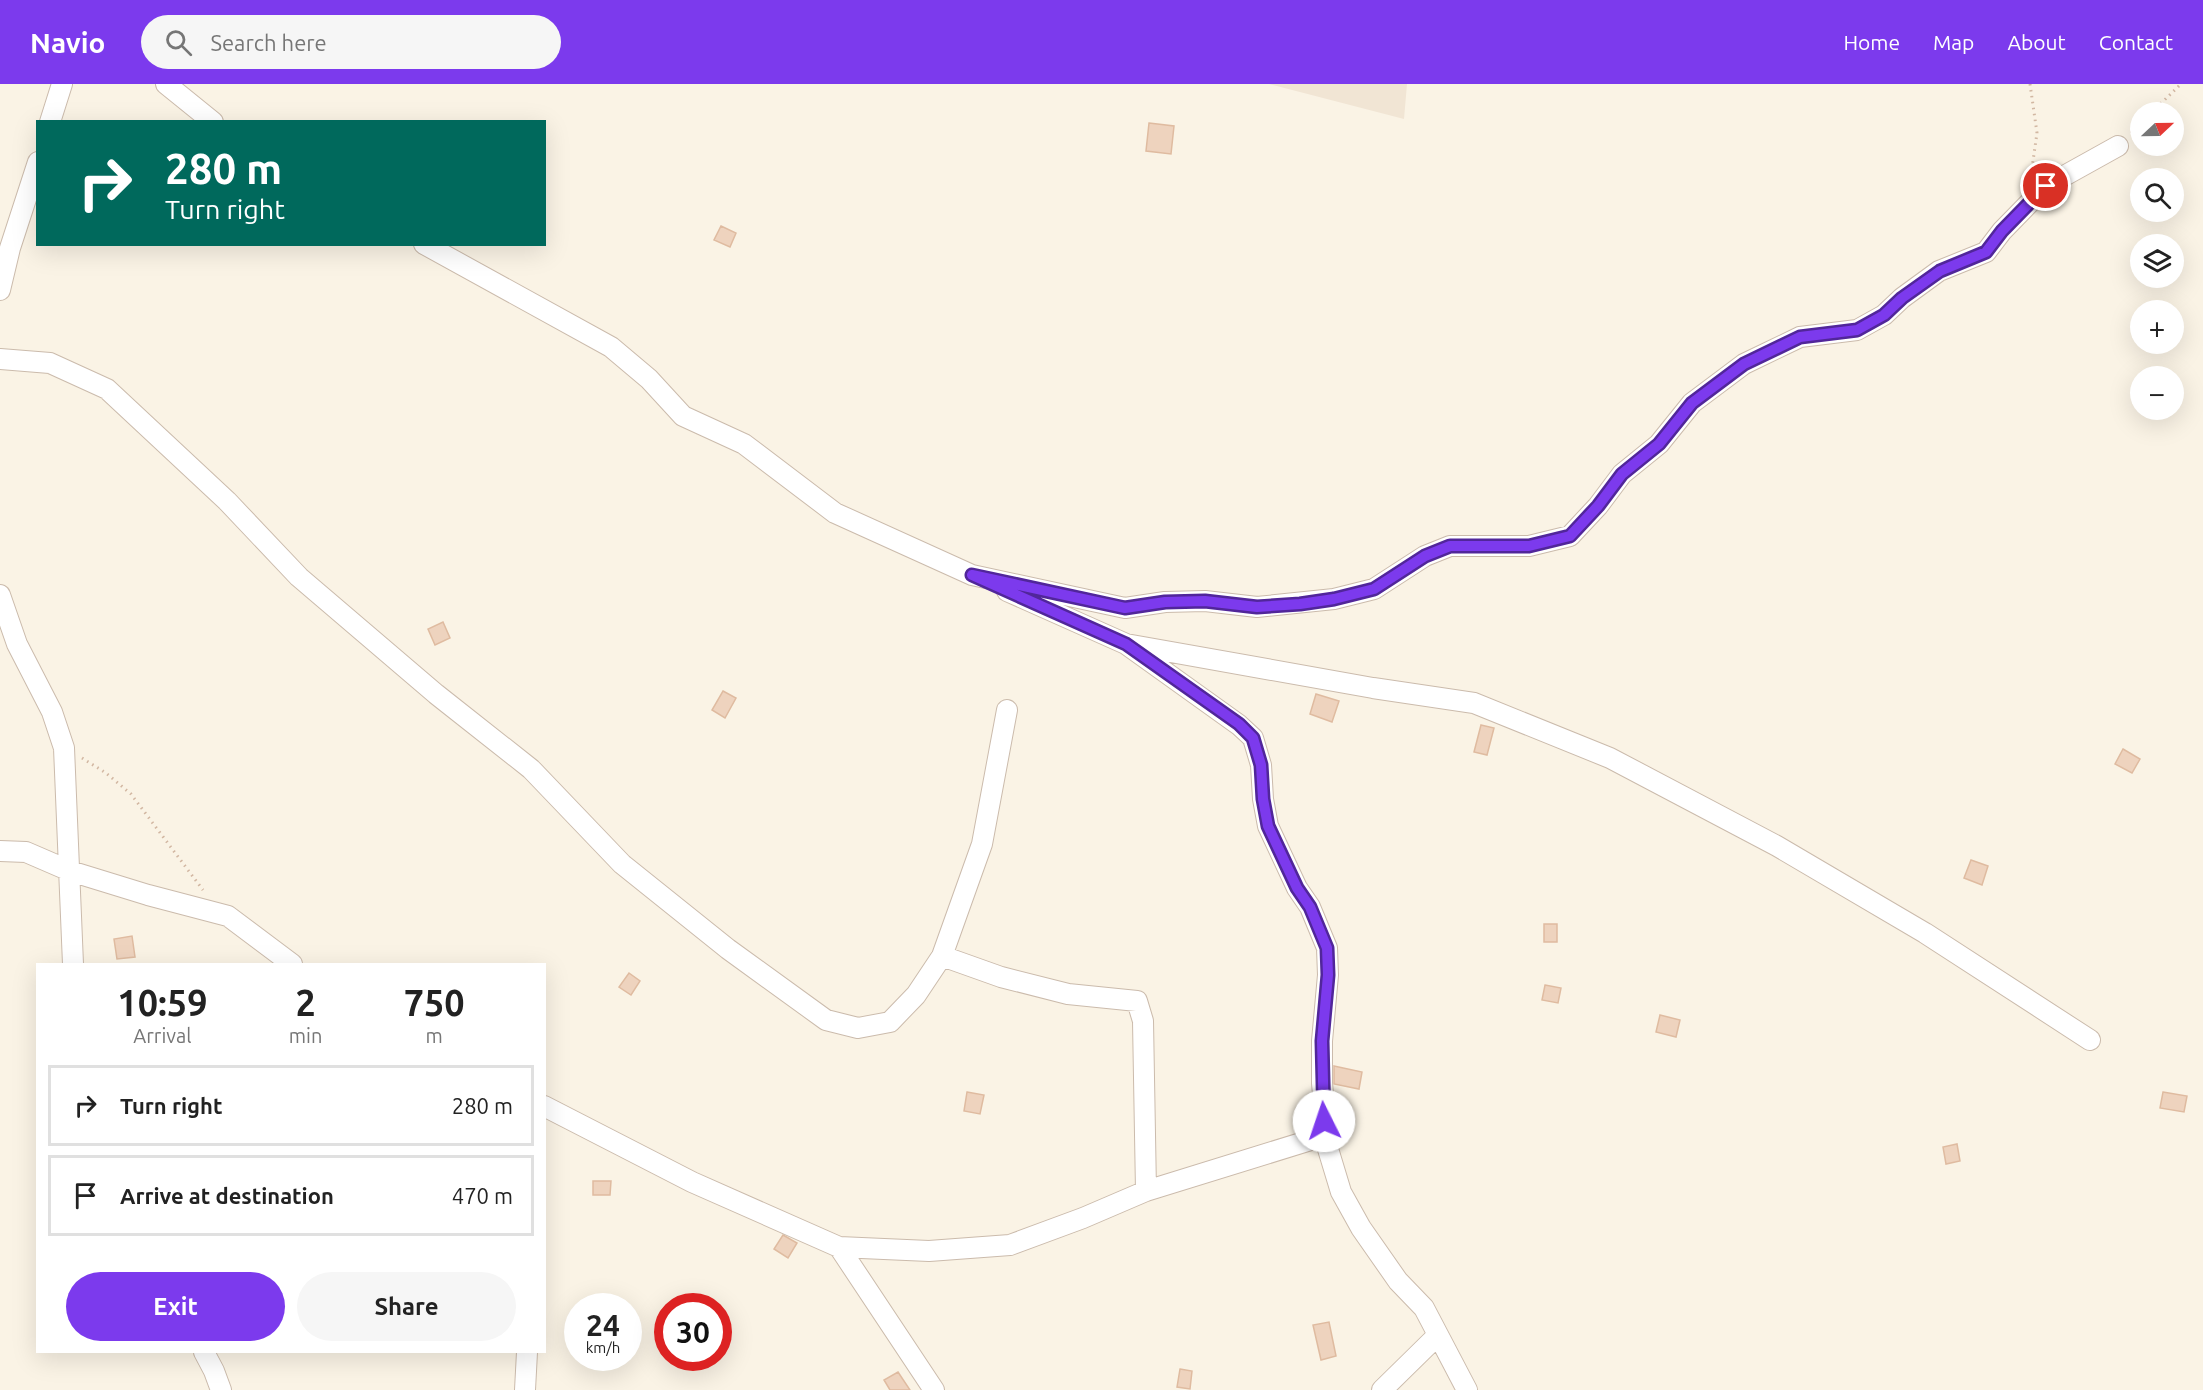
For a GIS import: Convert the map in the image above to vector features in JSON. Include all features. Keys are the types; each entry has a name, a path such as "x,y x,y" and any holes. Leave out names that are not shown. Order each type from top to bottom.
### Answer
{"street":[{"path":"51,120 62,84"},
{"path":"166,84 211,120"},
{"path":"972,575 1125,608 1165,602 1205,601 1257,607 1334,599 1374,589 1425,556 1450,546 1529,546 1570,536 1598,506 1622,474 1659,444 1692,403 1744,364 1800,337 1857,330 1884,315 1902,298 1940,271 1986,252 2002,231 2046,186 2118,146"},
{"path":"0,290 10,248 36,168"},
{"path":"428,246 610,347 649,379 683,416 744,444 836,513 1126,644 1239,724 1253,738 1261,765 1263,799 1268,826 1297,888 1310,907 1327,948 1328,975 1322,1041 1322,1083 1328,1149 1341,1192 1361,1228 1398,1281 1424,1308 1467,1390"},
{"path":"0,358 50,363 106,389 227,501 299,577 436,694 531,769 622,864 728,949 826,1020 858,1028 890,1022 916,995 942,956 982,844 1007,710"},
{"path":"0,595 16,644 52,712 64,748 73,963"},
{"path":"1126,644 1373,688 1474,703 1610,758 1777,846 1925,933 2090,1040"},
{"path":"0,851 26,852 70,871 228,916 291,963"},
{"path":"942,956 1001,977 1068,994 1137,1001 1143,1021 1146,1191"},
{"path":"546,1107 692,1182 839,1247 929,1251 1010,1245 1083,1218 1146,1191 1327,1135"},
{"path":"839,1247 934,1390"},
{"path":"1382,1390 1438,1335"},
{"path":"205,1353 221,1390"},
{"path":"525,1390 527,1353"}],"path":[{"path":"2030,84 2037,133 2031,175"},
{"path":"2162,102 2181,84"},
{"path":"64,748 106,773 131,794 205,892"}],"shaded area":[{"path":"1269,84 1407,84 1404,119"}],"building":[{"path":"1149,123 1174,126 1171,154 1146,151"},
{"path":"721,226 736,233 730,247 714,240"},
{"path":"443,622 450,638 435,645 428,629"},
{"path":"723,691 736,698 725,718 712,710"},
{"path":"1316,694 1339,701 1332,722 1310,714"},
{"path":"1481,725 1494,728 1487,755 1474,752"},
{"path":"2123,749 2140,759 2132,773 2115,764"},
{"path":"1971,860 1988,866 1982,885 1964,878"},
{"path":"1544,924 1557,924 1557,942 1544,942"},
{"path":"132,936 135,957 117,959 114,939"},
{"path":"629,973 640,981 631,995 619,987"},
{"path":"1545,985 1561,988 1558,1003 1542,1000"},
{"path":"1660,1015 1680,1020 1676,1037 1656,1032"},
{"path":"1334,1066 1362,1072 1359,1089 1334,1084"},
{"path":"967,1092 984,1095 980,1114 964,1111"},
{"path":"2163,1092 2187,1096 2184,1112 2160,1108"},
{"path":"1957,1144 1960,1161 1946,1164 1943,1147"},
{"path":"593,1181 611,1181 610,1195 593,1195"},
{"path":"783,1235 797,1243 788,1258 774,1249"},
{"path":"1329,1322 1336,1356 1321,1360 1313,1325"},
{"path":"1180,1369 1192,1371 1190,1389 1177,1387"},
{"path":"898,1372 910,1390 890,1390 884,1380"}],"route":[{"path":"1324,1121 1322,1041 1328,975 1327,948 1310,907 1297,888 1268,826 1263,799 1261,765 1253,738 1239,724 1126,644 972,575 1125,608 1165,602 1205,601 1257,607 1334,599 1374,589 1425,556 1450,546 1529,546 1570,536 1598,506 1622,474 1659,444 1692,403 1744,364 1800,337 1857,330 1884,315 1902,298 1940,271 1986,252 2002,231 2046,186"}]}
